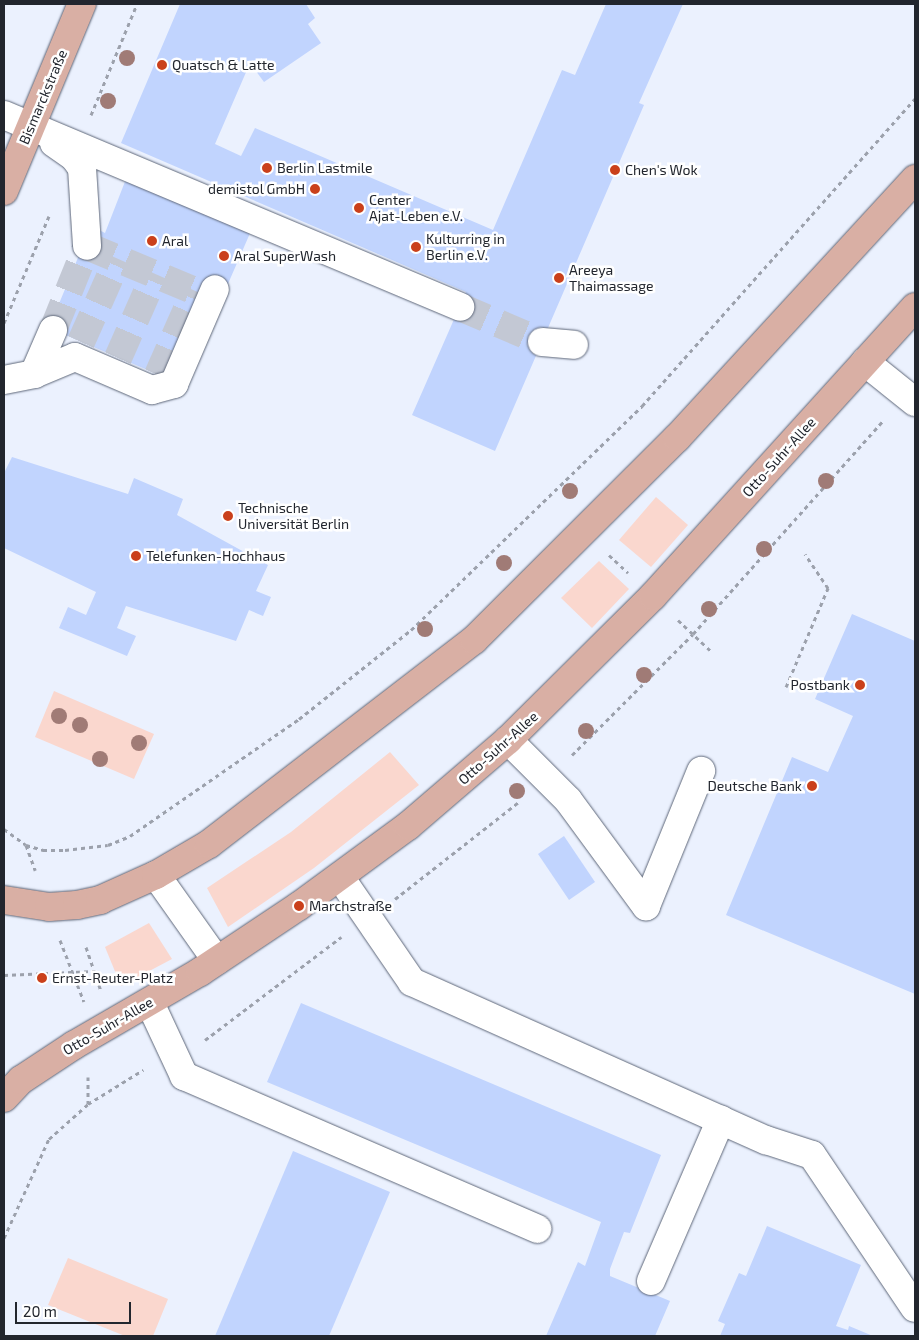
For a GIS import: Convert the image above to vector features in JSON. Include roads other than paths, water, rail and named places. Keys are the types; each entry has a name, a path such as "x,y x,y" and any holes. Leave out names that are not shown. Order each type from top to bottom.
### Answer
{"main road":[{"name":"Bismarckstraße","path":"4,191 82,4"},
{"path":"4,900 41,907 77,906 100,900 156,875 209,844 508,610 677,438 915,179"},
{"name":"Otto-Suhr-Allee","path":"4,1098 21,1080 74,1045 150,1003 217,961 340,877 408,826 508,740 628,623 915,307"}],"lane":[{"path":"4,115 460,307"},
{"path":"31,127 74,157 82,168 88,246"},
{"path":"4,380 34,374 78,350 155,382 174,384 209,294"},
{"path":"34,374 53,330"},
{"path":"542,342 574,345"},
{"path":"866,362 915,402"},
{"path":"508,740 568,800 646,906 701,771"},
{"path":"156,875 217,961"},
{"path":"340,877 412,982 722,1119 812,1155 915,1308"},
{"path":"150,1003 184,1076 538,1229"},
{"path":"651,1281 722,1119"}],"tunnel":[{"path":"53,330 87,246 200,293"},
{"path":"81,342 118,259"},
{"path":"118,358 155,274"},
{"path":"158,375 195,291"},
{"path":"460,307 542,342"}],"place":[{"name":"Quatsch & Latte","path":"162,65"},
{"name":"Berlin Lastmile","path":"267,168"},
{"name":"Chen's Wok","path":"615,170"},
{"name":"demistol GmbH","path":"315,189"},
{"name":"Center Ajat-Leben e.V.","path":"359,208"},
{"name":"Aral","path":"152,241"},
{"name":"Kulturring in Berlin e.V.","path":"416,247"},
{"name":"Aral SuperWash","path":"224,256"},
{"name":"Areeya Thaimassage","path":"559,278"},
{"name":"Technische Universität Berlin","path":"228,516"},
{"name":"Telefunken-Hochhaus","path":"136,556"},
{"name":"Postbank","path":"860,685"},
{"name":"Deutsche Bank","path":"812,786"},
{"name":"Marchstraße","path":"299,906"},
{"name":"Ernst-Reuter-Platz","path":"42,978"}]}
